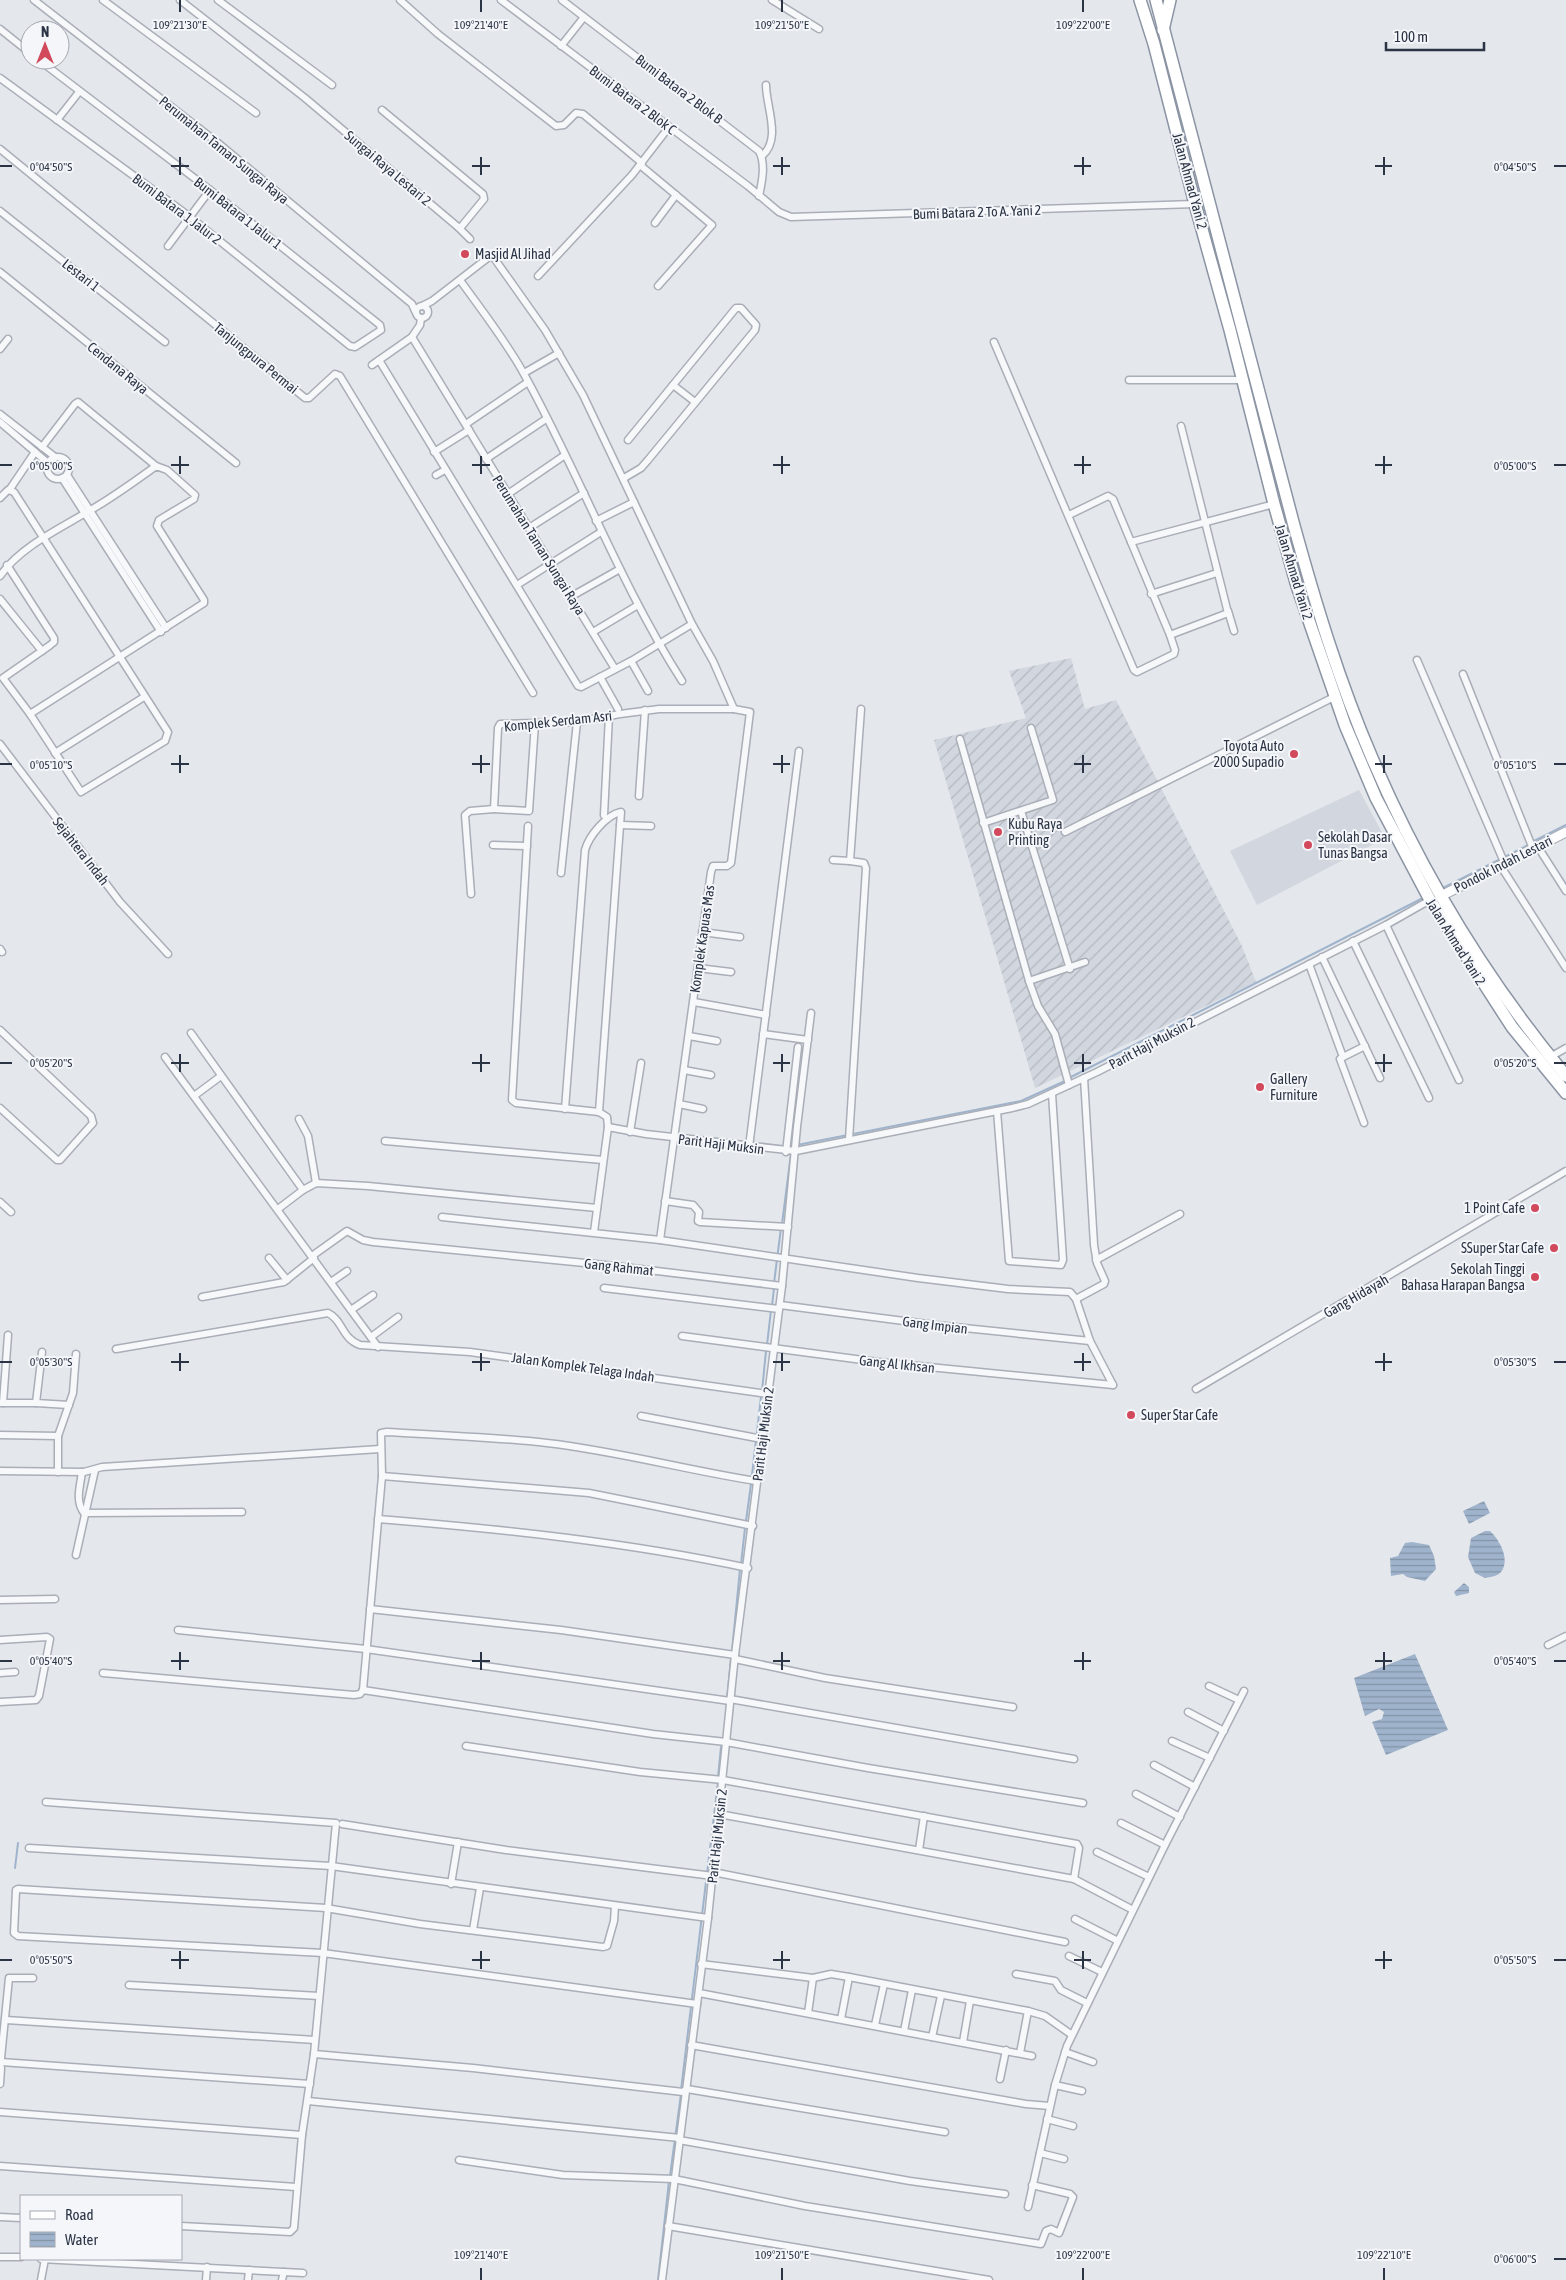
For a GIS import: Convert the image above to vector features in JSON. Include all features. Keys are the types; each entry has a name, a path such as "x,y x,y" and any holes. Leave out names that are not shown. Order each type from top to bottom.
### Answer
{"highway":[{"name":"Jalan Ahmad Yani 2","path":"1140,0 1154,44 1274,504 1297,586 1334,697 1372,791 1512,1028 1566,1093"},
{"name":"Jalan Ahmad Yani 2","path":"1156,0 1309,582 1343,684 1372,757 1428,885"},
{"path":"1163,31 1170,0"},
{"name":"Jalan Ahmad Yani 2","path":"1435,898 1518,1018 1566,1076"}],"street":[{"name":"Perumahan Taman Sungai Raya","path":"34,0 204,132 419,308"},
{"path":"104,0 256,113"},
{"name":"Sungai Raya Lestari 2","path":"180,0 283,80 470,239"},
{"path":"218,0 332,85"},
{"path":"400,0 438,34 556,126 564,125 576,113 583,114 712,225 658,286"},
{"name":"Bumi Batara 2 Blok C","path":"501,0 761,198"},
{"name":"Bumi Batara 2 Blok B","path":"562,0 751,144 762,156"},
{"path":"772,0 819,29"},
{"path":"561,46 584,17"},
{"path":"0,29 20,45"},
{"name":"Bumi Batara 1 Jalur 1","path":"52,70 210,190 380,325 381,330 355,347 350,346"},
{"name":"Bumi Batara 1 Jalur 2","path":"0,78 190,216 350,346"},
{"path":"761,198 762,156 768,152 773,135 766,85"},
{"path":"57,120 79,92"},
{"path":"382,110 483,194 484,199 461,227 458,227"},
{"path":"538,276 641,164 669,127"},
{"name":"Tanjungpura Permai","path":"0,149 305,398 310,398 335,374 340,376 533,693"},
{"path":"168,246 210,190"},
{"path":"655,223 676,195"},
{"name":"Bumi Batara 2 To A. Yani 2","path":"761,198 791,217 1195,204"},
{"name":"Lestari 1","path":"0,211 163,341"},
{"path":"372,365 412,337 420,325 420,318 416,315 419,308 432,301 492,256 534,314 583,394 692,624 714,661 734,709"},
{"name":"Cendana Raya","path":"0,272 236,463"},
{"path":"460,280 524,373 638,605 659,645 682,681"},
{"path":"420,318 426,317 432,301"},
{"path":"419,308 426,308 428,312"},
{"path":"624,478 641,468 755,330 756,325 741,308 736,308 628,440"},
{"name":"Perumahan Taman Sungai Raya","path":"412,337 615,669"},
{"path":"0,349 8,339"},
{"path":"994,342 1135,672 1174,654 1175,650 1170,635 1111,496 1069,515"},
{"path":"524,373 559,353"},
{"path":"379,360 578,686 581,687 631,662 692,624"},
{"path":"1129,380 1243,380"},
{"path":"434,452 528,382"},
{"path":"673,385 695,402"},
{"path":"30,714 203,605 204,600 157,526 159,520 194,499 195,495 167,470 156,466 78,402 42,447"},
{"path":"0,414 55,457"},
{"path":"486,459 546,420"},
{"path":"0,422 48,463"},
{"path":"1182,426 1217,573 1234,631"},
{"path":"0,498 10,489 35,452"},
{"path":"508,494 565,455"},
{"path":"61,456 68,461 70,468 64,477 57,479 50,476 47,470 48,463 55,457 61,456"},
{"path":"0,576 7,565 36,542 88,512 156,466"},
{"path":"436,475 445,470"},
{"path":"64,477 164,630"},
{"path":"7,565 54,638 54,642 2,676 30,714 81,792 165,741 168,732 10,489"},
{"path":"529,528 584,493"},
{"path":"596,521 634,502"},
{"path":"1131,542 1274,504"},
{"path":"518,585 551,562 601,532"},
{"path":"572,596 620,569"},
{"path":"1151,594 1217,573"},
{"path":"0,599 42,651"},
{"path":"593,632 638,605"},
{"path":"1170,635 1226,615 1228,609"},
{"path":"1417,660 1502,863 1566,968"},
{"path":"631,662 648,690"},
{"path":"1463,674 1535,848 1566,891"},
{"path":"600,678 618,709"},
{"path":"55,753 144,697"},
{"path":"1065,832 1334,697"},
{"name":"Komplek Serdam Asri","path":"494,809 498,726 577,722 645,710 734,709"},
{"name":"Komplek Kapuas Mas","path":"660,1240 694,1002 702,932 713,866 727,866 731,863 734,849 750,716 748,711 734,709"},
{"path":"850,861 860,709"},
{"path":"639,796 645,710"},
{"path":"604,815 609,716"},
{"path":"561,873 577,722"},
{"path":"471,894 465,815 470,811 494,809 529,811 536,723"},
{"path":"983,823 1053,800 1031,728"},
{"path":"960,740 1029,981 1038,1006 1056,1034 1068,1085"},
{"name":"Sejahtera Indah","path":"0,744 120,902 168,954"},
{"path":"749,1147 798,751"},
{"path":"1021,811 1070,969"},
{"path":"565,1109 585,850 589,838 604,823 621,812 599,1112"},
{"path":"620,825 651,826"},
{"path":"528,826 512,1100 516,1103 599,1112 606,1117 608,1127 594,1232"},
{"name":"Pondok Indah Lestari","path":"1435,898 1566,832"},
{"path":"492,845 527,846"},
{"path":"833,860 864,863 866,868 849,1140"},
{"name":"Parit Haji Muksin 2","path":"662,2280 708,1918 730,1700 753,1526 756,1481 762,1439 763,1393 773,1349 782,1286 796,1152 1028,1104 1084,1078 1386,925 1435,898"},
{"path":"1386,925 1460,1080"},
{"path":"702,932 740,937"},
{"path":"1353,941 1429,1098"},
{"path":"1322,957 1380,1078"},
{"path":"1029,981 1070,969 1085,962"},
{"path":"1309,964 1343,1057"},
{"path":"698,968 732,972"},
{"path":"694,1002 766,1015"},
{"path":"796,1152 797,1127 811,1013"},
{"path":"0,1030 92,1118 92,1125 60,1160 54,1159 0,1108"},
{"path":"191,1033 304,1190"},
{"path":"763,1034 808,1040"},
{"path":"689,1036 717,1041"},
{"path":"1364,1124 1340,1060 1365,1046"},
{"path":"786,1152 798,1047"},
{"path":"1550,1057 1566,1048"},
{"path":"165,1057 378,1347"},
{"path":"630,1132 641,1063"},
{"path":"684,1070 711,1075"},
{"path":"194,1096 221,1076"},
{"path":"1076,1299 1105,1282 1096,1260 1088,1173 1084,1078"},
{"path":"997,1111 1008,1261 1061,1265 1064,1260 1052,1094"},
{"path":"679,1104 703,1108"},
{"path":"299,1119 308,1136 316,1183"},
{"name":"Parit Haji Muksin","path":"608,1127 674,1138 796,1152"},
{"path":"385,1141 603,1160"},
{"name":"Gang Hidayah","path":"1196,1389 1566,1171"},
{"path":"278,1209 316,1183 597,1208"},
{"path":"665,1201 694,1206 699,1212 698,1221 700,1222 787,1227"},
{"path":"0,1202 11,1212"},
{"path":"1096,1260 1180,1214"},
{"path":"442,1217 660,1240 859,1271 1008,1289 1070,1292 1076,1299 1090,1341"},
{"name":"Gang Rahmat","path":"313,1257 347,1231 363,1240 373,1242 456,1249 782,1286"},
{"path":"202,1297 284,1282 313,1257"},
{"path":"269,1258 287,1280"},
{"path":"331,1282 347,1271"},
{"name":"Gang Impian","path":"604,1288 1090,1341"},
{"path":"352,1310 373,1295"},
{"name":"Jalan Komplek Telaga Indah","path":"116,1349 324,1312 333,1316 352,1342 378,1347 479,1353 763,1393"},
{"path":"371,1337 398,1317"},
{"path":"8,1335 1,1403 69,1405"},
{"name":"Gang Al Ikhsan","path":"682,1336 878,1362 1113,1385 1090,1341"},
{"path":"36,1403 42,1352"},
{"path":"58,1472 58,1436 73,1393 76,1354"},
{"path":"641,1416 762,1439"},
{"path":"103,1673 360,1694 363,1690 382,1476 380,1435 384,1432 548,1443 607,1452 706,1473 756,1481"},
{"path":"0,1435 58,1436"},
{"path":"0,1471 82,1472 102,1467 380,1449"},
{"path":"82,1510 96,1470"},
{"path":"76,1555 82,1510 82,1472"},
{"path":"382,1476 576,1491 753,1526"},
{"path":"82,1510 242,1512"},
{"path":"378,1519 579,1539 748,1568"},
{"path":"0,1600 23,1598 55,1599"},
{"path":"370,1609 561,1630 735,1657 824,1678 1013,1707"},
{"path":"178,1630 366,1649 730,1700 1074,1759"},
{"path":"1548,1645 1566,1636"},
{"path":"0,1640 47,1637 50,1639 39,1696 36,1700 0,1702"},
{"path":"0,1673 15,1672"},
{"path":"1209,1686 1239,1700"},
{"path":"363,1690 617,1729 726,1742 868,1768 1083,1803"},
{"path":"1028,2207 1055,2085 1072,2035 1165,1845 1244,1691"},
{"path":"1188,1712 1224,1731"},
{"path":"1172,1741 1210,1758"},
{"path":"466,1746 640,1772 723,1780 1077,1844 1079,1848 1074,1879"},
{"path":"1154,1765 1195,1787"},
{"path":"1136,1794 1180,1817"},
{"path":"46,1802 336,1823 326,1908 314,2054 296,2188 294,2228 290,2232 182,2226"},
{"path":"719,1814 1074,1879 1133,1910"},
{"path":"919,1850 924,1816"},
{"path":"1120,1823 1165,1845"},
{"path":"342,1824 458,1842 713,1874 1065,1942"},
{"path":"452,1884 458,1842"},
{"path":"30,1848 332,1866 480,1888 708,1918"},
{"path":"1097,1852 1149,1877"},
{"path":"474,1930 480,1888"},
{"path":"615,1906 614,1921 607,1946 474,1930 326,1908 16,1890 14,1933 18,1936 323,1953 697,2004"},
{"path":"1075,1919 1118,1941"},
{"path":"1069,1956 1102,1972"},
{"path":"701,1964 812,1978 831,1974 1028,2011 1045,2016 1072,2035"},
{"path":"1016,1974 1055,1981 1061,1990 1087,2003"},
{"path":"841,2019 850,1977"},
{"path":"0,2084 0,2066 9,1978 32,1978"},
{"path":"808,2013 812,1978"},
{"path":"875,2025 884,1984"},
{"path":"129,1985 319,1996"},
{"path":"904,2031 912,1990"},
{"path":"698,1992 1032,2056"},
{"path":"932,2037 941,1996"},
{"path":"963,2042 970,2001"},
{"path":"1020,2053 1028,2011"},
{"path":"6,2020 315,2040"},
{"path":"691,2044 1026,2104 1050,2106"},
{"path":"1000,2079 1006,2050"},
{"path":"1065,2052 1093,2062"},
{"path":"314,2054 685,2090 945,2132"},
{"path":"0,2066 310,2084"},
{"path":"1055,2085 1082,2091"},
{"path":"308,2101 679,2139 910,2181 1005,2194"},
{"path":"0,2112 302,2136"},
{"path":"1047,2119 1073,2126"},
{"path":"1040,2153 1064,2158"},
{"path":"459,2160 563,2175 674,2179 805,2206 1041,2244 1046,2231 1051,2229 1060,2233 1073,2197 1070,2194 1032,2184"},
{"path":"0,2166 296,2188"},
{"path":"0,2217 20,2218"},
{"path":"668,2226 989,2280"},
{"path":"0,2257 20,2257"},
{"path":"41,2280 45,2260"},
{"path":"65,2260 303,2273"},
{"path":"206,2280 207,2267"},
{"path":"248,2280 249,2270"},
{"path":"282,2280 284,2272"}],"shaded area":[{"path":"1071,658 1085,709 1116,700 1242,946 1256,982 1035,1088 934,740 1026,718 1009,671"},
{"name":"Sekolah Dasar Tunas Bangsa","path":"1359,790 1385,838 1257,905 1230,851"}],"water":[{"path":"1484,1501 1490,1513 1469,1524 1463,1511"},
{"path":"1485,1531 1490,1531 1497,1539 1503,1550 1505,1562 1500,1573 1485,1578 1475,1573 1468,1557 1471,1538"},
{"path":"1412,1542 1429,1545 1434,1556 1436,1569 1425,1581 1407,1577 1403,1574 1391,1576 1390,1558 1398,1556 1405,1543"},
{"path":"1464,1583 1469,1587 1469,1593 1456,1596 1454,1592"},
{"path":"1415,1654 1448,1730 1386,1755 1372,1722 1382,1719 1384,1712 1379,1709 1365,1716 1354,1678"}],"waterway":[{"path":"1532,842 1566,825"},
{"path":"1441,889 1528,845"},
{"path":"1069,1078 1423,898"},
{"path":"782,1224 792,1146 1021,1101 1065,1081"},
{"path":"774,1283 781,1228"},
{"path":"772,1306 774,1288"},
{"path":"767,1345 771,1310"},
{"path":"762,1391 766,1351"},
{"path":"752,1475 761,1397"},
{"path":"746,1521 751,1484"},
{"path":"741,1564 745,1528"},
{"path":"732,1651 740,1569"},
{"path":"727,1699 731,1658"},
{"path":"718,1777 721,1747"},
{"path":"681,2090 718,1782"},
{"path":"15,1868 18,1843"},
{"path":"670,2176 681,2094"},
{"path":"658,2280 669,2181"}],"place":[{"name":"Masjid Al Jihad","path":"465,254"},
{"name":"Toyota Auto 2000 Supadio","path":"1294,754"},
{"name":"Kubu Raya Printing","path":"998,832"},
{"name":"Sekolah Dasar Tunas Bangsa","path":"1308,845"},
{"name":"Gallery Furniture","path":"1260,1087"},
{"name":"1 Point Cafe","path":"1535,1208"},
{"name":"SSuper Star Cafe","path":"1554,1248"},
{"name":"Sekolah Tinggi Bahasa Harapan Bangsa","path":"1535,1277"},
{"name":"Super Star Cafe","path":"1131,1415"}]}
